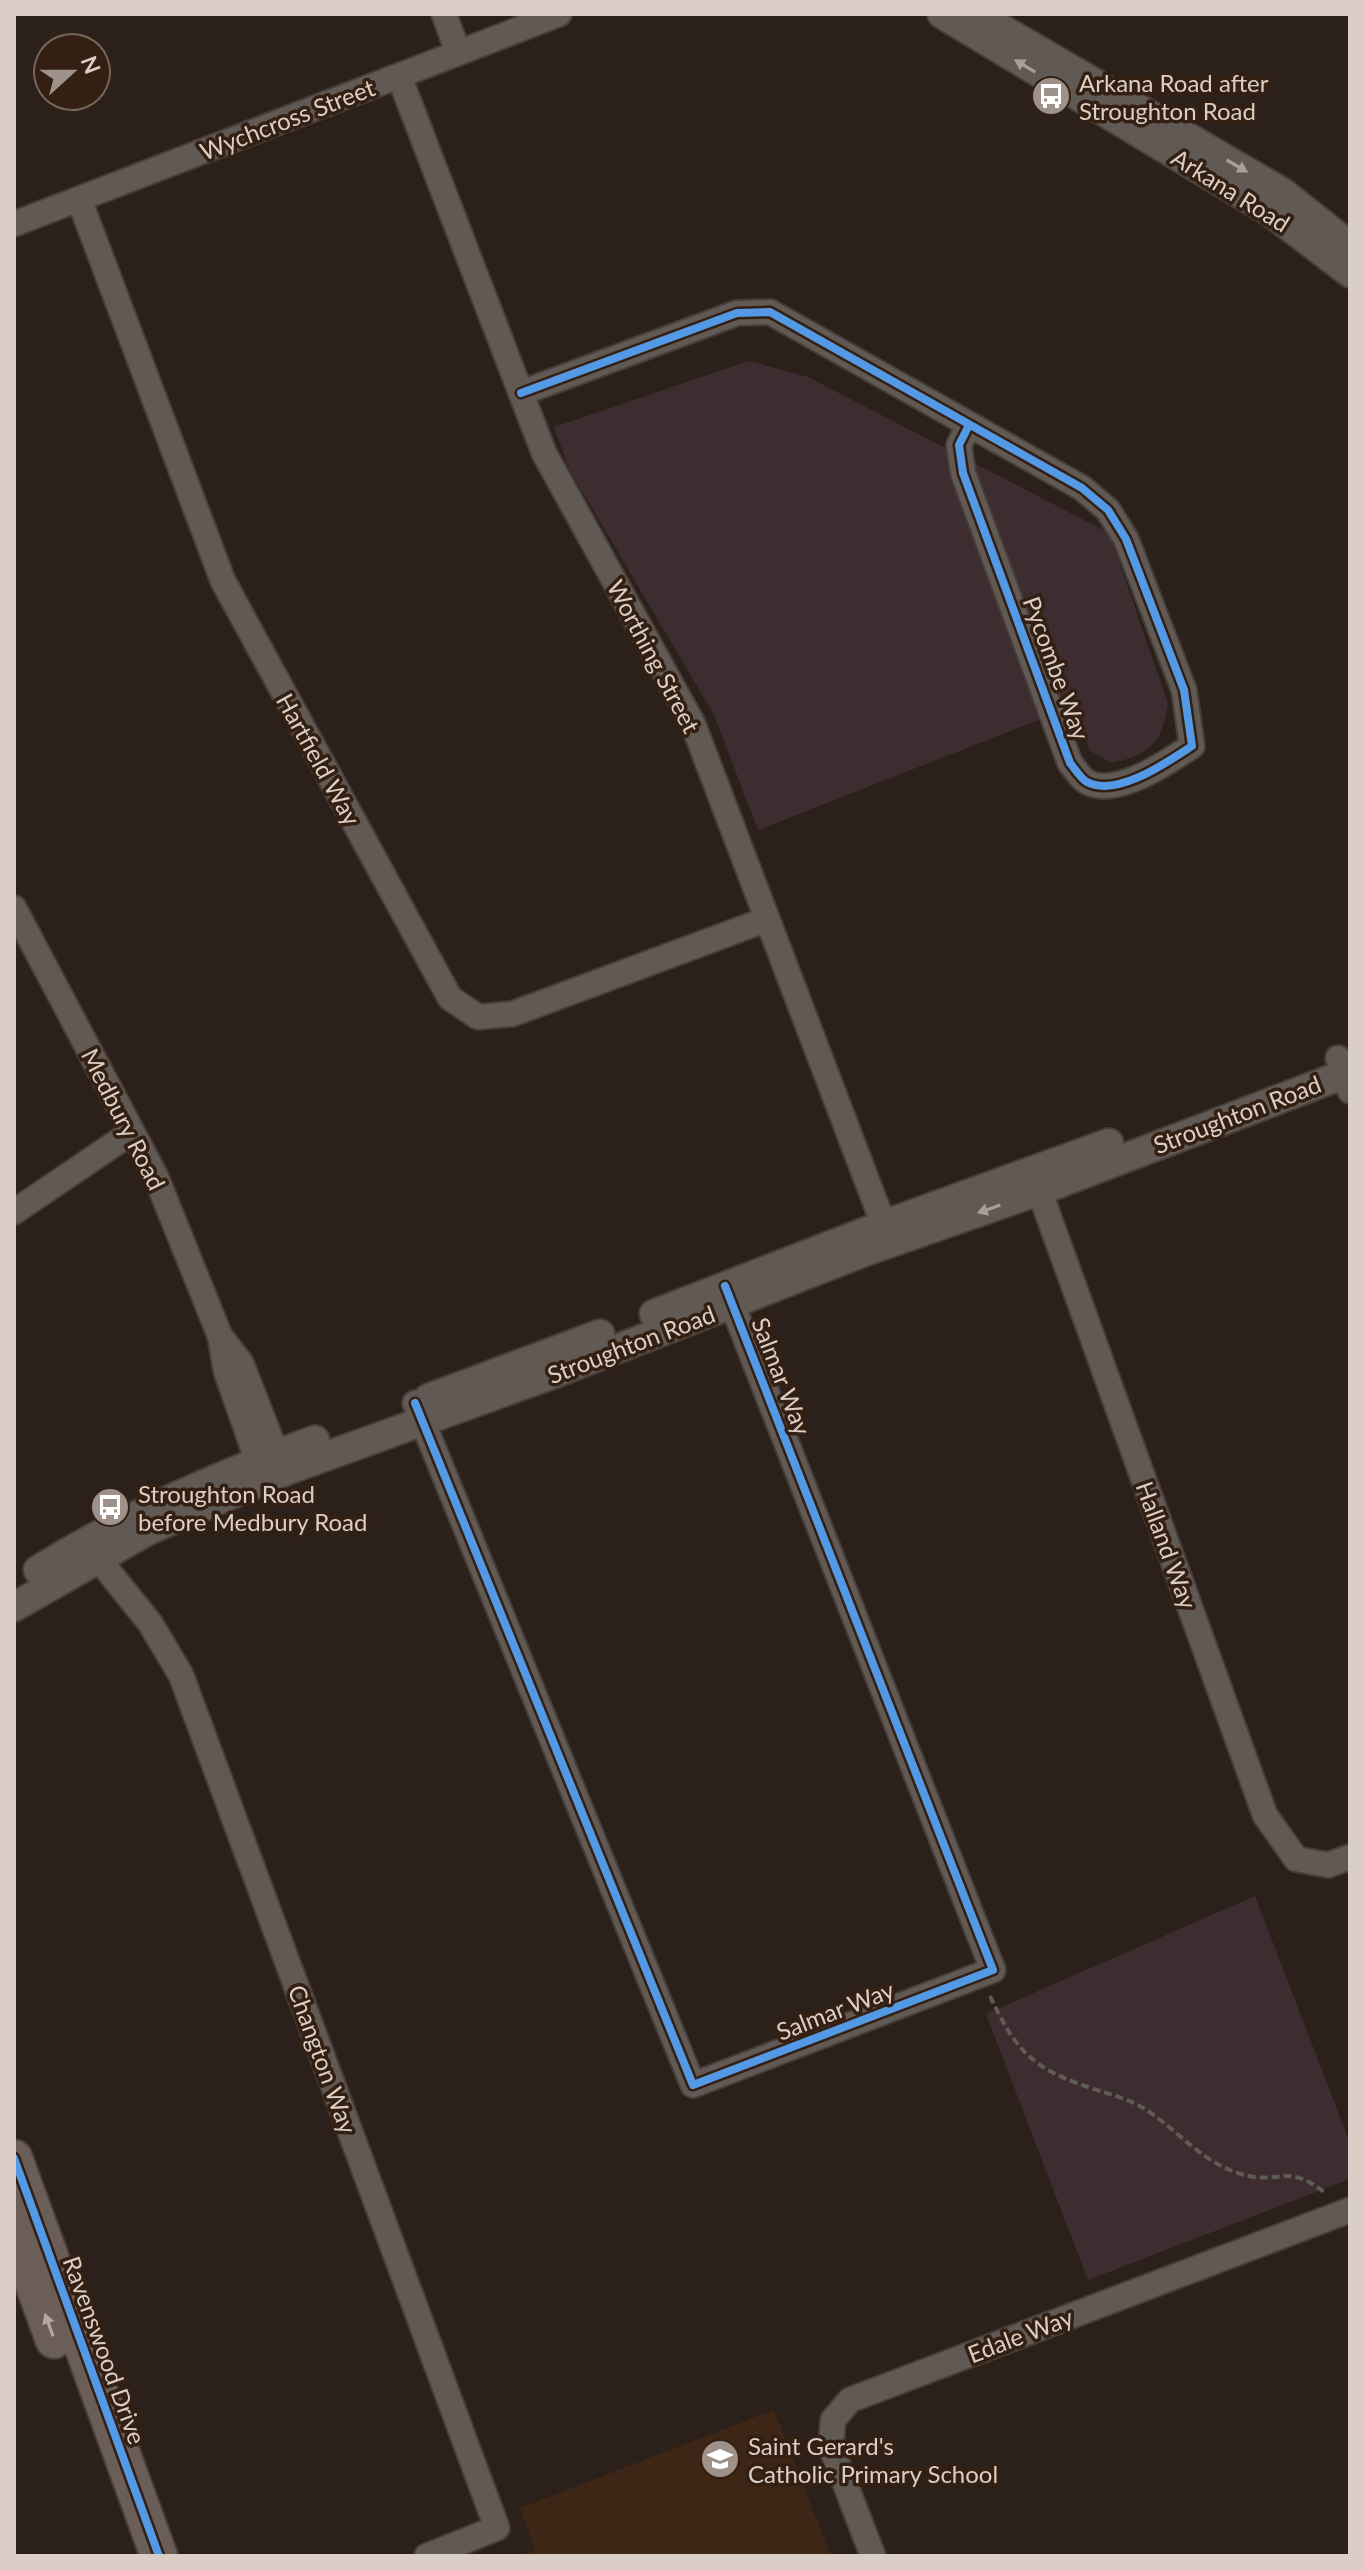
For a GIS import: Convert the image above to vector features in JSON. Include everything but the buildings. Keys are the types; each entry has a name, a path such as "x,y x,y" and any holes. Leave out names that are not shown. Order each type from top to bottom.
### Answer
{"main road":[{"name":"Ravenswood Drive","path":"14,2158 22,2226 133,2556"},
{"name":"Ravenswood Drive","path":"22,2226 159,2556"}],"street":[{"path":"444,14 458,52"},
{"name":"Wychcross Street","path":"14,224 559,14"},
{"name":"Arkana Road","path":"942,14 1269,211 1350,273"},
{"name":"Arkana Road","path":"976,14 1282,192 1350,246"},
{"name":"Worthing Street","path":"399,76 544,453 693,724 887,1234"},
{"name":"Hartfield Way","path":"79,199 223,581 450,998 478,1017 512,1014 765,920"},
{"name":"Pycombe Way","path":"521,393 737,313 770,312 1082,488 1108,510 1126,539 1184,690 1192,746 1153,773 1108,786 1087,782 1070,763 963,473 959,445 969,425"},
{"name":"Medbury Road","path":"14,908 156,1177 220,1336 226,1371 270,1467"},
{"name":"Stroughton Road","path":"14,1586 270,1467 887,1234 1346,1070"},
{"path":"14,1212 132,1132"},
{"name":"Halland Way","path":"1036,1181 1265,1815 1296,1859 1328,1865 1350,1857"},
{"name":"Salmar Way","path":"419,1412 693,2085 993,1970 729,1296"},
{"name":"Stroughton Road","path":"14,1607 91,1549"},
{"name":"Changton Way","path":"91,1549 150,1623 181,1675 497,2528 427,2556"},
{"name":"Edale Way","path":"873,2556 831,2447 833,2420 850,2400 1342,2213"}],"path":[{"path":"981,1975 1010,2039 1042,2068 1146,2110 1209,2161 1243,2175 1288,2173 1308,2179 1342,2213"}],"shaded area":[{"path":"749,361 808,377 1109,533 1168,703 1162,728 1152,745 1145,751 1112,763 1090,751 1074,706 758,830 714,715 569,469 554,427"},
{"path":"1255,1896 1350,2143 1350,2179 1088,2280 986,2014"},
{"name":"Saint Gerard's Catholic Primary School","path":"774,2410 831,2556 521,2556 535,2550 520,2508"}],"cycle path":[{"path":"521,393 737,313 770,312 1082,488 1108,510 1126,539 1184,690 1192,746 1142,776 1127,782 1099,786 1085,781 1070,763 963,473 959,445 969,425"},
{"path":"415,1403 693,2085 993,1970 725,1286"},
{"path":"14,2158 159,2556"}],"place":[{"name":"Arkana Road after Stroughton Road","path":"1051,96"},
{"name":"Stroughton Road before Medbury Road","path":"110,1507"},
{"name":"Saint Gerard's Catholic Primary School","path":"720,2459"}]}
